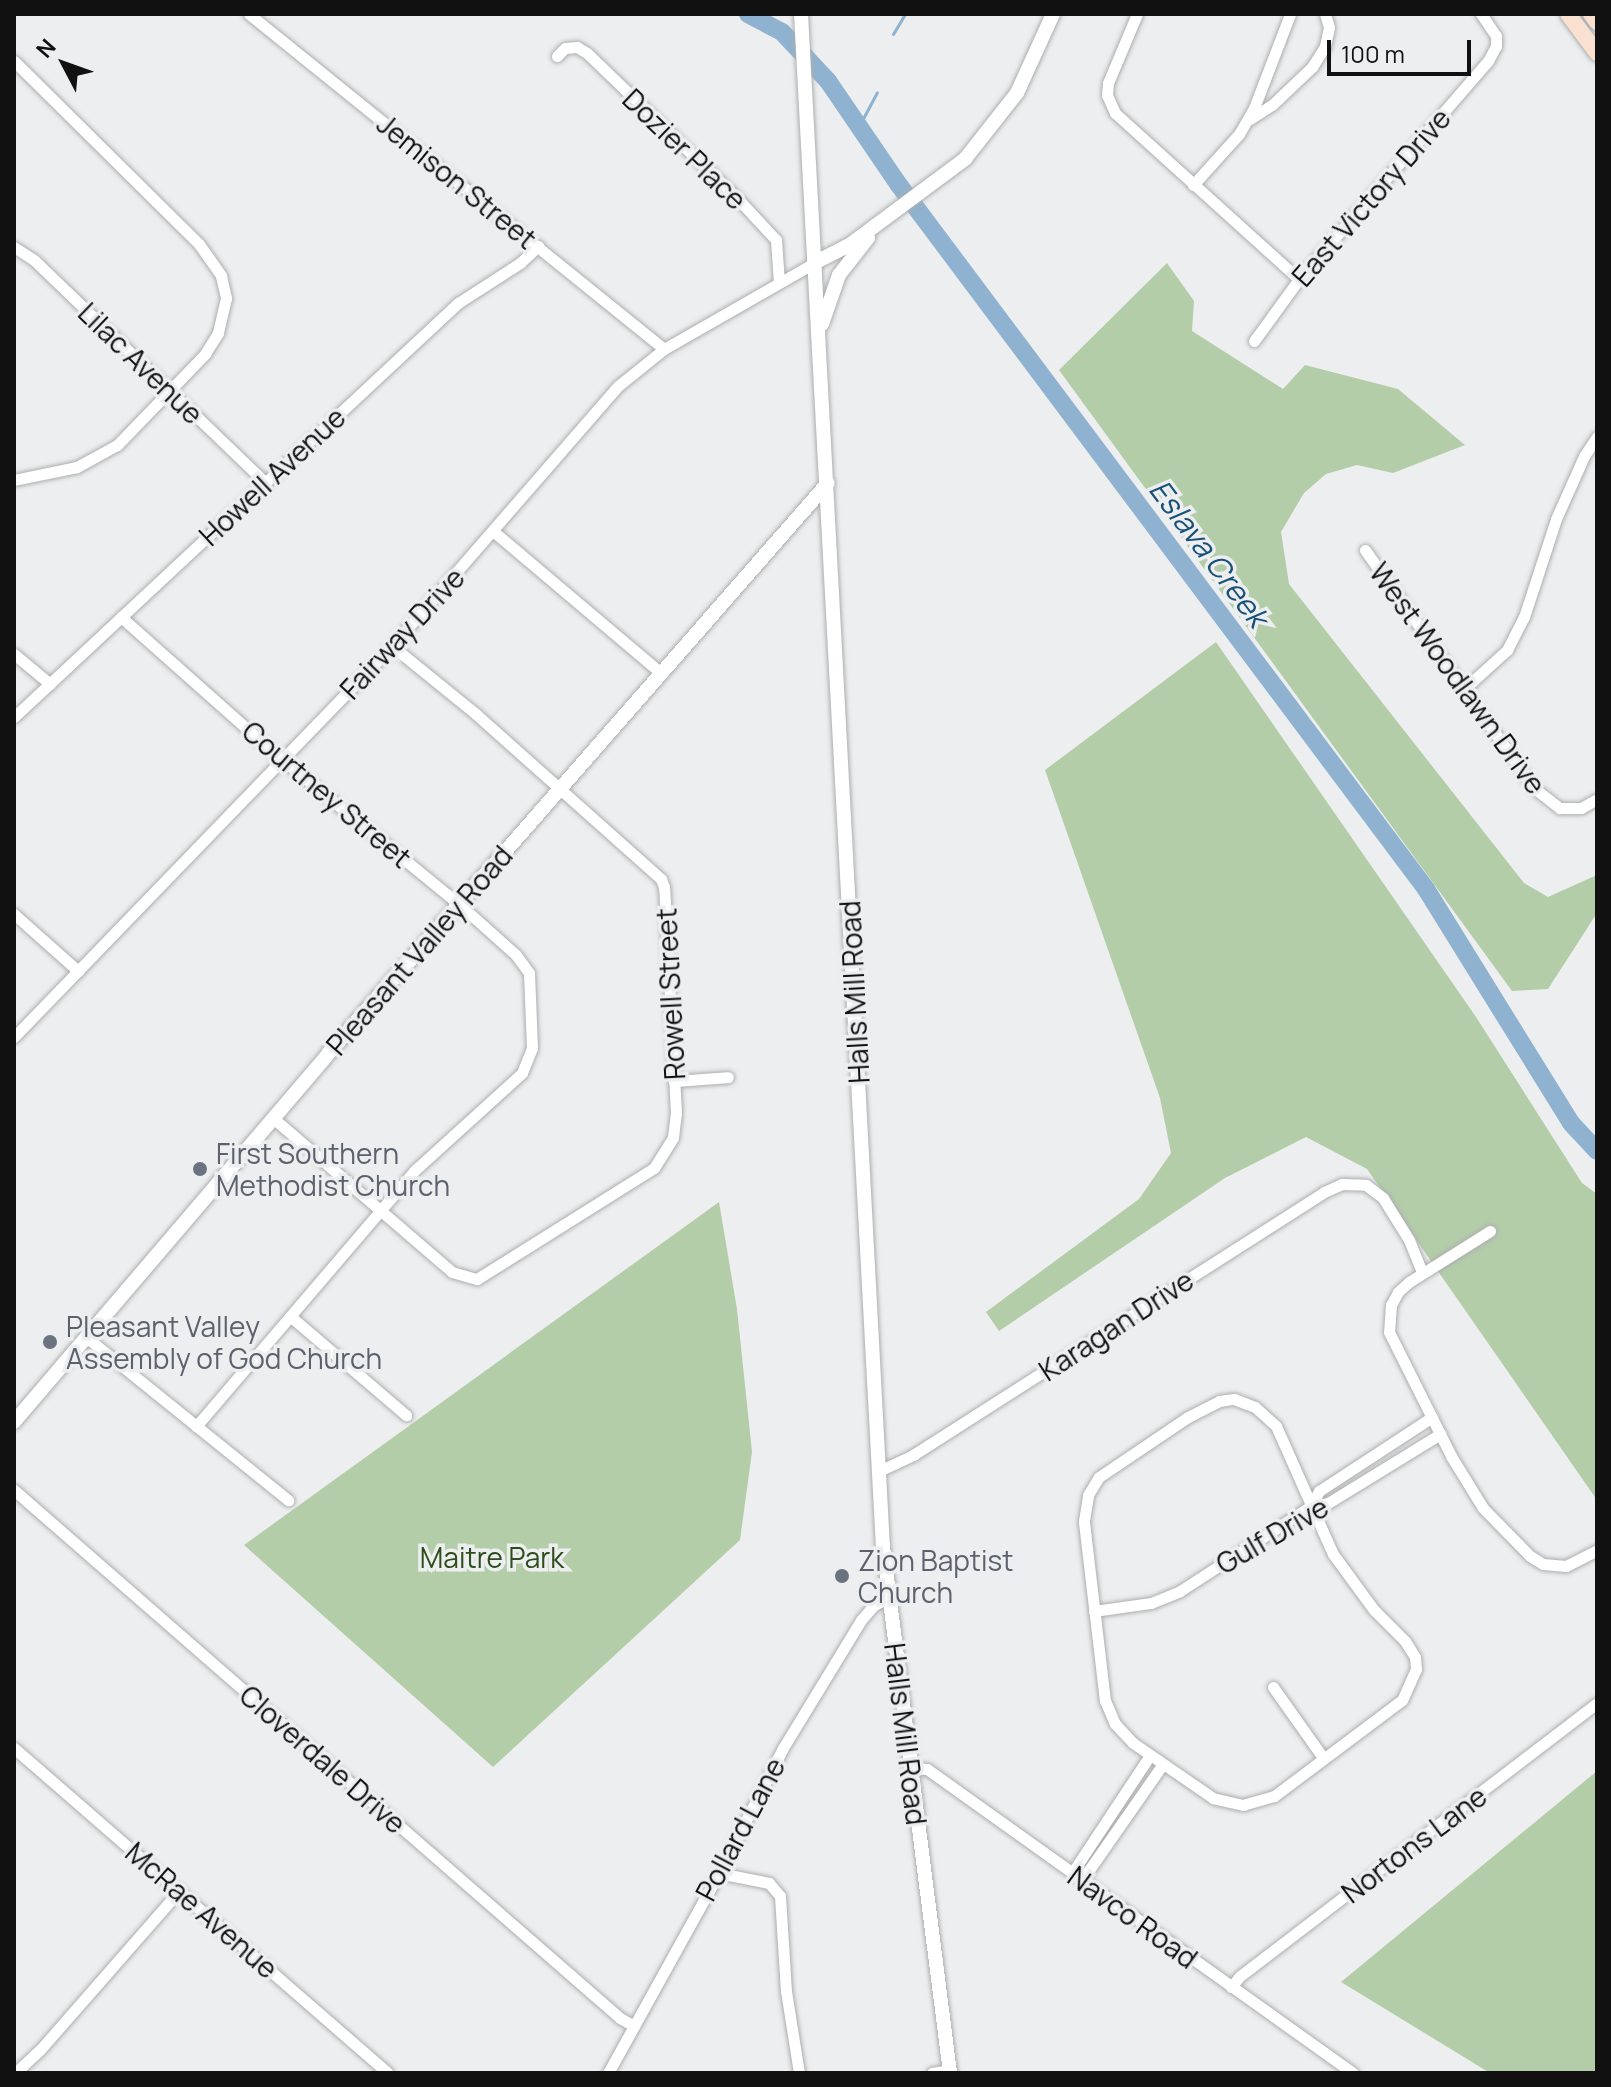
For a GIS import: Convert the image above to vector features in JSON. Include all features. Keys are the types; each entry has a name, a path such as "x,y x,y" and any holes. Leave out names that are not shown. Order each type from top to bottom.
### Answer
{"main road":[{"path":"1568,14 1597,53"},
{"path":"1591,14 1597,22"}],"street":[{"name":"Jemison Street","path":"249,14 664,349"},
{"name":"Halls Mill Road","path":"801,14 888,1598 950,2072"},
{"path":"814,263 848,246 965,159 994,128 1017,93 1053,14"},
{"path":"1137,14 1114,65 1107,95 1123,124 1299,279"},
{"path":"1193,185 1247,121 1290,14"},
{"path":"1247,121 1273,104 1312,67 1325,46 1329,27 1325,14"},
{"name":"East Victory Drive","path":"1254,341 1299,279 1488,61 1496,46 1496,36 1481,14"},
{"name":"Dozier Place","path":"557,56 565,48 577,47 587,53 738,199 776,240 779,283"},
{"path":"14,61 199,244 221,276 225,312 205,354 117,445 77,467 14,480"},
{"path":"819,336 839,275 886,218"},
{"name":"Howell Avenue","path":"14,717 458,303 520,263 538,246"},
{"name":"Lilac Avenue","path":"14,247 34,260 265,482"},
{"name":"Fairway Drive","path":"14,1037 392,646 618,386 664,349 814,263"},
{"path":"1465,688 1495,665 1513,639 1524,617 1556,519 1584,456 1597,437"},
{"name":"Pleasant Valley Road","path":"14,1422 273,1118 828,483"},
{"path":"493,531 662,674"},
{"name":"West Woodlawn Drive","path":"1365,550 1534,788 1560,808 1581,808 1597,799"},
{"name":"Courtney Street","path":"121,617 284,759 459,904 516,955 529,973 532,1048 528,1063 514,1083 415,1170 196,1426"},
{"name":"Rowell Street","path":"380,1211 452,1272 466,1279 477,1279 490,1274 654,1168 673,1137 674,1081 664,887 655,871 392,646"},
{"path":"14,654 50,684"},
{"path":"14,914 78,971"},
{"path":"674,1081 728,1077"},
{"path":"273,1118 380,1211"},
{"name":"Karagan Drive","path":"879,1471 913,1455 1324,1192 1355,1182 1366,1185 1383,1198 1400,1225 1422,1273"},
{"path":"1490,1231 1422,1273 1398,1292 1391,1305 1389,1332 1440,1434 1483,1508 1530,1556 1552,1565 1566,1566 1597,1550"},
{"path":"290,1316 406,1415"},
{"path":"86,1337 288,1500"},
{"path":"1234,1399 1261,1412 1276,1426 1311,1506 1333,1554 1415,1657 1416,1669 1402,1700 1324,1759 1274,1796 1253,1804 1233,1805 1213,1798 1150,1755 1123,1734 1109,1712 1084,1521 1092,1485 1099,1477 1188,1417 1219,1401 1234,1399"},
{"path":"1311,1506 1319,1491 1432,1417"},
{"name":"Gulf Drive","path":"1094,1611 1151,1603 1180,1591 1311,1506 1328,1503 1440,1434"},
{"path":"1365,1461 1373,1474"},
{"name":"Cloverdale Drive","path":"14,1490 620,2018 634,2026"},
{"name":"Pollard Lane","path":"608,2073 719,1873 783,1748 840,1652 874,1605 888,1598"},
{"path":"1273,1687 1324,1759"},
{"name":"Nortons Lane","path":"1231,1987 1240,1976 1595,1707"},
{"name":"McRae Avenue","path":"14,1748 388,2073"},
{"path":"1077,1876 1150,1755"},
{"path":"1077,1876 1163,1764"},
{"name":"Navco Road","path":"910,1768 927,1769 1353,2073"},
{"path":"719,1873 769,1883 780,1896 786,1991 799,2073"},
{"path":"15,2073 39,2051 179,1891"},
{"path":"932,2073 950,2072"}],"green space":[{"path":"1167,263 1194,301 1192,331 1283,389 1305,365 1398,389 1465,445 1393,473 1357,465 1326,474 1304,493 1281,532 1289,584 1524,883 1548,897 1597,875 1597,913 1548,989 1512,991 1059,370"},
{"path":"1216,642 1476,1017 1582,1183 1597,1194 1597,1500 1367,1169 1306,1137 1225,1178 999,1331 986,1312 1139,1199 1171,1153 1160,1098 1045,770"},
{"name":"Maitre Park","path":"719,1202 737,1309 752,1452 740,1540 493,1767 244,1545"},
{"path":"1597,1771 1597,2073 1490,2073 1341,1982"}],"waterway":[{"name":"Eslava Creek","path":"748,14 782,32 828,81 899,185 1426,889 1571,1123 1597,1151"},
{"path":"893,34 905,14"},
{"path":"859,126 877,92"}],"place":[{"name":"First Southern Methodist Church","path":"200,1169"},
{"name":"Pleasant Valley Assembly of God Church","path":"50,1342"},
{"name":"Zion Baptist Church","path":"842,1576"}]}
